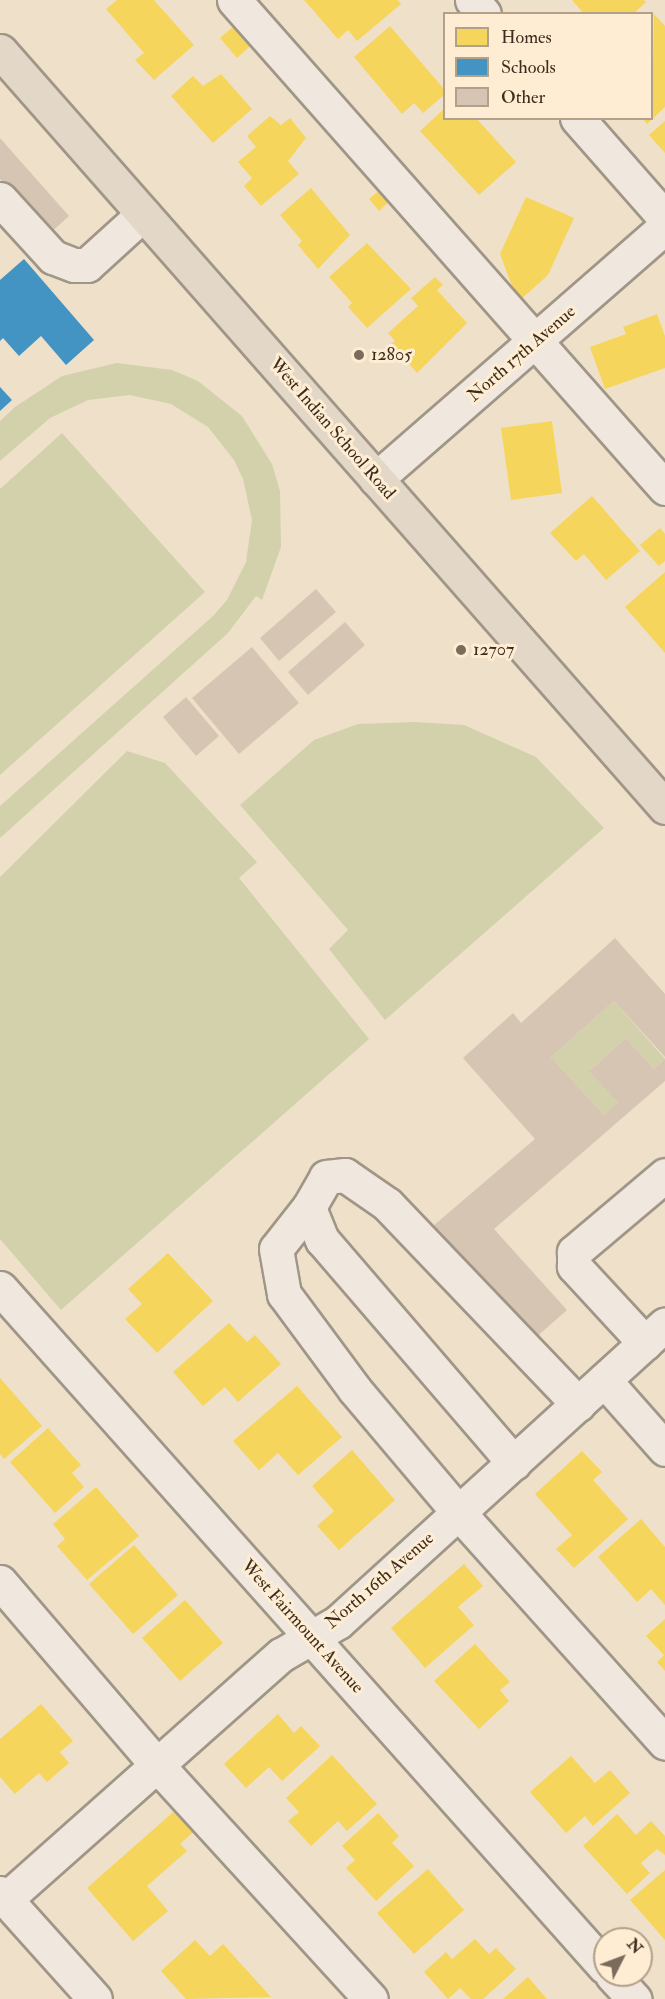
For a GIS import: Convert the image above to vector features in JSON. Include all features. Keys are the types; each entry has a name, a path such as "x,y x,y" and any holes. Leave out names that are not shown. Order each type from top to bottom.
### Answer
{"main road":[{"name":"West Indian School Road","path":"0,51 665,807"}],"street":[{"path":"234,0 665,488"},
{"path":"472,0 482,12"},
{"path":"579,120 665,218"},
{"path":"0,199 53,257 74,266 87,265 144,214"},
{"name":"North 17th Avenue","path":"376,479 536,342 665,226"},
{"path":"578,1404 387,1204 345,1174 326,1178 309,1207 276,1249 284,1294 355,1390 458,1512 665,1743"},
{"path":"655,1333 574,1266 574,1252 665,1175"},
{"path":"309,1207 322,1240 514,1463"},
{"name":"West Fairmount Avenue","path":"0,1288 593,1954"},
{"name":"North 16th Avenue","path":"3,1896 157,1765 281,1655 338,1622 655,1333"},
{"path":"604,1380 665,1449"},
{"path":"0,1582 157,1765 371,1999"},
{"path":"3,1896 95,1999"},
{"path":"623,1987 634,1999"}],"green space":[{"path":"117,363 172,370 198,381 242,416 272,464 280,491 281,547 262,600 256,596 228,633 0,838 0,806 213,616 227,600 246,562 252,520 243,479 234,460 208,427 171,404 130,395 88,400 50,418 0,461 0,421 15,407 62,376"},
{"path":"62,433 205,592 0,775 0,489"},
{"path":"415,722 464,725 536,757 604,828 385,1020 329,949 348,930 240,805 314,740 358,724"},
{"path":"127,751 165,763 257,862 239,878 369,1039 61,1310 0,1239 0,877"},
{"path":"614,1001 665,1059 654,1069 626,1038 590,1070 618,1102 604,1115 551,1057"}],"building: Homes":[{"path":"117,0 154,0 194,45 154,80 135,60 144,53 106,9"},
{"path":"304,0 398,0 401,4 357,41 348,30 338,39"},
{"path":"572,0 644,0 646,2 635,12 582,12"},
{"path":"654,14 665,26 665,107 653,118"},
{"path":"241,20 258,39 237,58 220,38"},
{"path":"390,26 443,88 443,96 423,113 414,103 402,114 354,57"},
{"path":"221,74 252,109 213,143 171,96 193,76 203,86"},
{"path":"443,110 443,120 478,120 516,162 479,195 420,131"},
{"path":"270,116 281,125 290,118 306,138 288,161 299,174 261,206 244,186 252,178 238,162 256,147 247,136"},
{"path":"665,121 665,153 649,135"},
{"path":"311,188 350,235 318,269 298,245 302,241 280,215"},
{"path":"382,188 392,199 379,211 369,199"},
{"path":"526,197 574,218 548,275 518,302 500,254"},
{"path":"367,243 411,289 367,328 348,307 352,303 329,277"},
{"path":"435,277 443,285 437,290 467,323 417,373 391,344 395,341 388,333 418,306 411,298"},
{"path":"657,314 665,336 665,368 605,389 590,347 626,334 623,327"},
{"path":"552,421 562,493 511,500 501,428"},
{"path":"592,496 640,551 606,580 584,554 576,561 550,533"},
{"path":"660,528 665,534 665,561 659,566 640,545"},
{"path":"665,572 665,653 625,607"},
{"path":"168,1253 213,1301 157,1353 125,1319 142,1304 128,1289"},
{"path":"229,1323 247,1342 255,1335 281,1364 238,1402 225,1387 203,1406 173,1372"},
{"path":"0,1378 42,1426 4,1459 0,1454"},
{"path":"297,1386 342,1437 298,1475 278,1453 259,1470 233,1441"},
{"path":"48,1428 81,1465 72,1473 84,1487 55,1513 10,1462"},
{"path":"352,1450 395,1500 339,1550 317,1526 334,1511 312,1486"},
{"path":"582,1451 602,1472 593,1480 628,1519 574,1568 556,1549 572,1535 535,1494"},
{"path":"96,1487 139,1536 87,1580 57,1546 65,1539 53,1524"},
{"path":"641,1519 665,1547 665,1605 651,1589 637,1602 598,1557"},
{"path":"134,1545 178,1595 133,1634 89,1584"},
{"path":"464,1564 483,1586 458,1607 474,1625 425,1668 391,1628"},
{"path":"185,1600 223,1643 180,1681 142,1638"},
{"path":"665,1619 665,1671 657,1662 664,1655 646,1636"},
{"path":"475,1644 510,1682 500,1690 509,1701 479,1729 434,1681"},
{"path":"41,1704 73,1741 60,1752 69,1763 47,1782 39,1773 15,1794 0,1777 0,1739"},
{"path":"278,1714 294,1733 301,1726 320,1746 282,1781 269,1767 246,1788 224,1764"},
{"path":"332,1755 377,1804 347,1831 338,1821 311,1846 288,1821 299,1812 286,1798"},
{"path":"571,1756 595,1783 610,1770 630,1793 593,1826 585,1816 566,1833 530,1792"},
{"path":"180,1806 199,1827 180,1844 187,1851 147,1886 168,1911 133,1941 87,1888"},
{"path":"378,1813 399,1836 392,1843 414,1866 376,1901 346,1868 355,1860 342,1846"},
{"path":"617,1814 636,1835 651,1821 665,1836 665,1855 657,1849 641,1863 650,1873 627,1894 583,1846"},
{"path":"428,1869 464,1910 414,1954 377,1913"},
{"path":"665,1870 665,1940 630,1900"},
{"path":"475,1939 489,1954 496,1948 516,1969 483,1999 471,1999 460,1988 448,1999 424,1972 446,1952 452,1959"},
{"path":"195,1940 210,1956 223,1944 271,1997 186,1999 161,1971"},
{"path":"528,1977 547,1999 503,1999"}],"building: Schools":[{"path":"24,259 94,340 66,365 41,336 19,356 3,338 0,341 0,280"},
{"path":"0,387 12,400 0,411"}],"building: Other":[{"path":"0,138 69,216 49,234 0,179"},
{"path":"316,589 336,612 279,661 260,638"},
{"path":"345,622 365,645 308,695 288,672"},
{"path":"252,647 299,703 239,754 192,698"},
{"path":"186,697 219,736 196,756 163,717"},
{"path":"615,938 665,994 665,1057 614,1001 551,1057 604,1115 618,1102 589,1071 626,1038 654,1069 665,1059 665,1081 494,1229 567,1310 534,1339 433,1226 535,1139 463,1058 513,1013 521,1023"}],"place":[{"name":"12805","path":"359,355"},
{"name":"12707","path":"461,650"}]}
